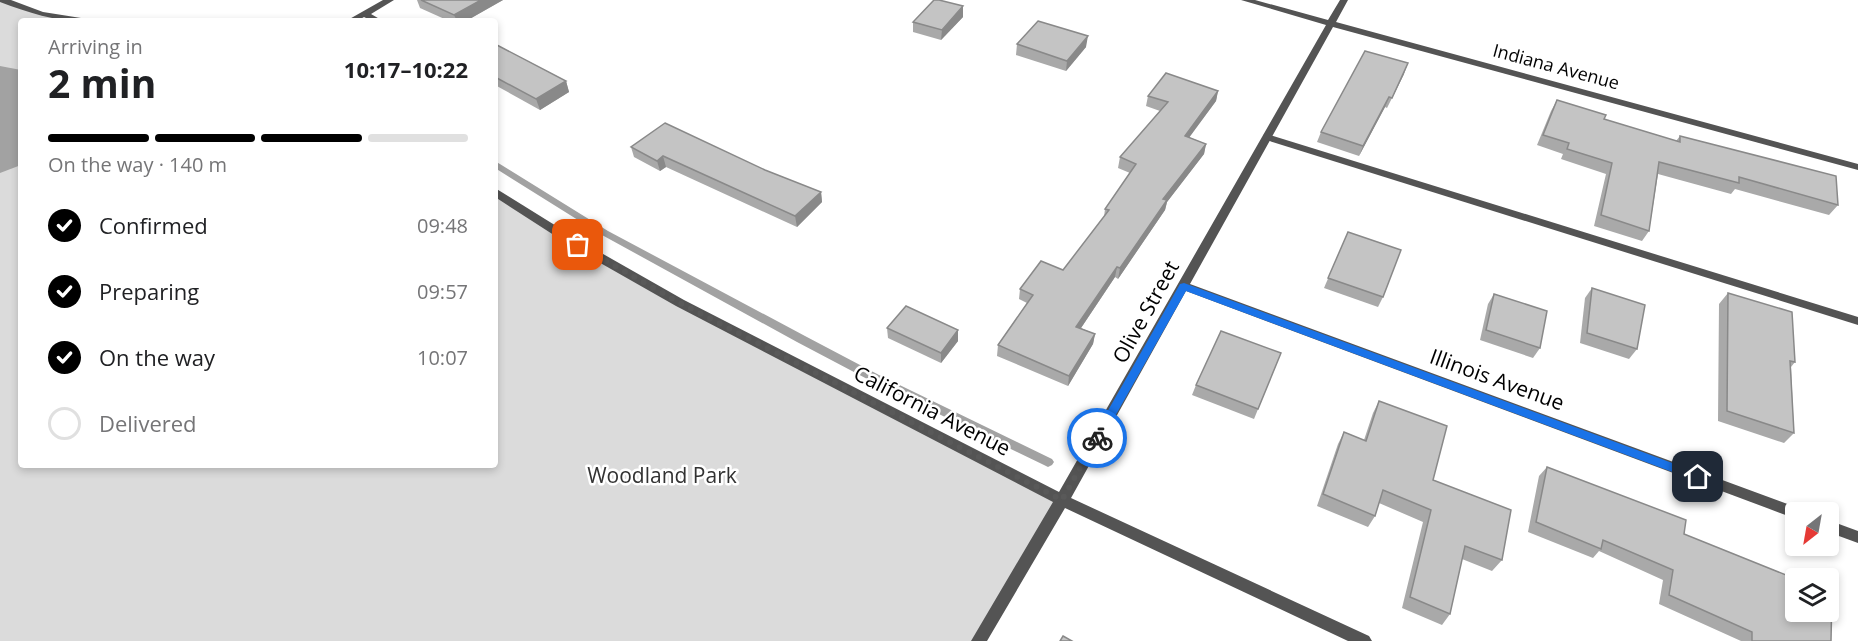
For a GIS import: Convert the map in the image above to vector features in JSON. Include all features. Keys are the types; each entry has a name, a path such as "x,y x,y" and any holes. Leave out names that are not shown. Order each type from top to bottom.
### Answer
{"street":[{"path":"3,0 41,14 64,18"},
{"path":"356,18 390,0"},
{"name":"Indiana Avenue","path":"1245,0 1858,167"},
{"name":"Olive Street","path":"979,641 1184,286 1344,0"},
{"path":"364,14 373,18"},
{"path":"1267,137 1858,321"},
{"name":"California Avenue","path":"498,194 578,245 680,303 1062,500 1364,641"},
{"name":"Illinois Avenue","path":"1184,286 1785,509"},
{"path":"1839,530 1858,537"}],"green space":[{"name":"Woodland Park","path":"0,0 41,14 63,18 18,18 18,468 498,468 498,193 609,263 1062,500 977,641 0,641"}],"shaded area":[{"path":"0,66 18,69 18,166 0,173"}],"building":[{"path":"421,0 481,0 454,15"},
{"path":"934,0 963,6 942,30 913,22"},
{"path":"1038,21 1088,36 1067,61 1017,44"},
{"path":"498,46 566,81 536,99 498,79"},
{"path":"1365,51 1408,63 1392,98 1389,97 1363,146 1321,132"},
{"path":"1166,73 1218,91 1185,136 1206,144 1163,199 1167,200 1076,327 1095,334 1069,376 998,345 1033,295 1020,289 1041,261 1063,270 1109,210 1105,209 1136,164 1120,157 1168,102 1148,96"},
{"path":"1557,100 1606,115 1604,119 1680,142 1680,136 1836,176 1838,205 1739,177 1739,183 1659,162 1649,231 1601,215 1612,163 1567,149 1569,143 1543,135"},
{"path":"665,123 765,170 821,192 795,216 663,156 657,161 631,147"},
{"path":"1348,232 1401,250 1383,297 1328,278"},
{"path":"1592,288 1645,305 1637,349 1587,333"},
{"path":"1728,293 1792,312 1795,362 1790,361 1794,433 1727,411"},
{"path":"1494,294 1547,311 1540,348 1486,330"},
{"path":"906,306 958,330 941,353 887,328"},
{"path":"1221,331 1281,353 1258,409 1196,385"},
{"path":"1379,401 1447,426 1433,480 1511,510 1502,560 1465,546 1450,614 1410,597 1431,510 1383,490 1375,516 1323,494 1344,432 1366,441"},
{"path":"1547,467 1686,520 1684,534 1785,575 1785,622 1831,622 1831,641 1752,641 1752,632 1669,595 1673,570 1603,540 1601,549 1536,522"},
{"path":"1063,636 1072,641 1060,641"}],"waterway":[{"path":"498,166 605,233 801,339 875,378 1048,462"}],"way so far":[{"path":"578,245 680,303 1062,500 1097,438"}],"route":[{"path":"1097,438 1184,286 1698,477"}]}
